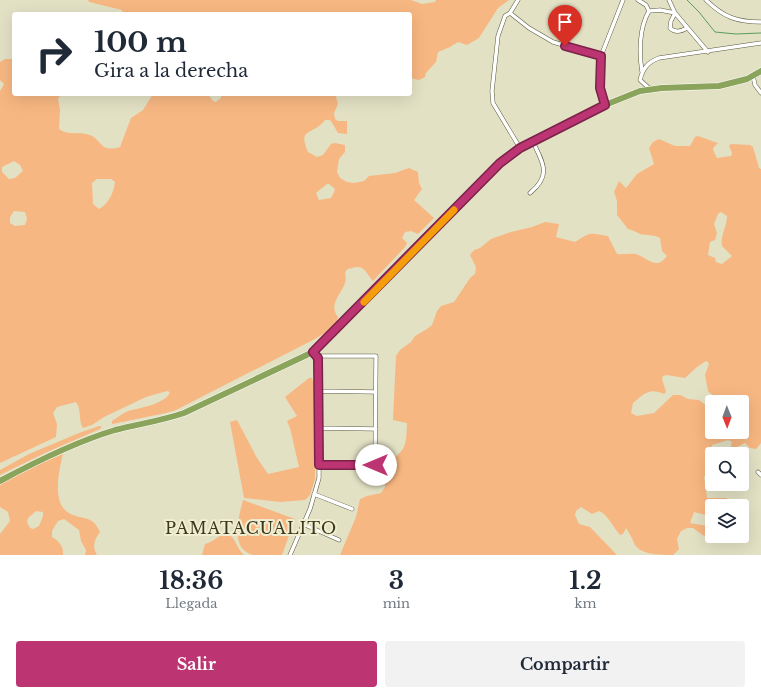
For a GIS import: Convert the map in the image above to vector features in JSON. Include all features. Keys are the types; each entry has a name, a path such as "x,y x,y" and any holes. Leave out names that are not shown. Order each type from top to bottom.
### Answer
{"highway":[{"path":"0,481 51,455 88,440 116,430 166,420 184,413 315,354 500,163 520,148 605,105 640,91 650,89 720,86 754,76 761,71"}],"street":[{"path":"518,0 510,13 505,16 498,36 492,91 493,103 520,148"},
{"path":"605,105 600,88 601,56 623,0"},
{"path":"638,0 646,5 649,11"},
{"path":"669,0 675,13 708,52"},
{"path":"706,0 721,13 734,19 760,22"},
{"path":"649,11 660,10 675,13"},
{"path":"649,11 646,16 641,38 640,57 642,72 640,80 650,89"},
{"path":"510,13 529,28 553,42 601,56"},
{"path":"675,13 670,21 670,28 673,31 687,28"},
{"path":"642,72 651,61 659,58 761,43"},
{"path":"754,76 755,85 761,93"},
{"path":"530,193 538,186 543,177 545,168 533,142"},
{"path":"290,555 303,524 319,478 318,358 315,354"},
{"path":"315,354 376,356 376,465 319,465"},
{"path":"319,391 376,392"},
{"path":"319,428 376,429"},
{"path":"314,494 352,509"},
{"path":"303,524 339,540"}],"shaded area":[{"path":"88,0 411,0 422,4 435,2 436,0 509,0 498,8 479,38 467,45 458,42 438,52 436,62 426,73 425,77 419,80 412,78 412,12 122,12 122,10 89,2"},
{"path":"5,59 12,59 12,96 60,96 58,99 60,110 59,129 70,133 90,135 102,145 109,148 120,147 131,118 143,110 152,96 209,96 213,101 216,102 221,98 221,96 336,96 338,104 334,113 335,119 338,121 347,121 347,134 338,133 331,121 325,120 305,135 304,139 308,152 317,157 323,155 331,144 335,143 345,145 345,152 339,159 337,172 340,178 347,182 354,183 364,181 369,176 395,173 409,168 418,172 419,183 422,189 414,200 434,218 418,234 411,231 405,232 402,238 407,243 405,247 373,281 362,268 359,267 349,269 345,272 346,280 336,300 334,308 338,317 337,321 325,333 313,340 176,410 166,413 112,424 112,421 128,411 152,405 163,400 170,392 167,391 146,397 104,417 92,425 83,428 79,408 76,402 57,407 53,413 57,424 56,437 0,463 0,91 4,84 0,80 0,62","holes":["14,161 20,165 23,171 15,178 9,179 2,172 2,167","97,179 111,179 115,182 110,198 99,209 93,204 92,183","327,184 335,189 334,192 331,198 319,200 316,193","14,211 25,212 27,219 25,225 15,226 10,223 10,217"]},
{"path":"698,136 718,143 713,148 717,158 731,156 732,153 729,146 731,144 750,145 753,147 759,168 761,169 761,443 756,449 750,448 745,443 738,447 731,447 732,442 728,440 712,445 711,447 705,447 704,476 707,498 727,499 705,499 705,515 694,512 690,523 705,526 705,535 704,536 693,528 687,528 681,531 677,539 679,549 673,555 647,553 635,545 626,528 623,534 620,535 608,518 602,513 599,511 592,514 581,507 576,511 575,515 579,524 590,527 617,555 340,555 356,517 360,499 381,493 385,487 385,467 400,452 405,444 407,423 393,420 396,356 400,350 411,342 415,336 432,325 437,311 441,306 454,302 470,278 475,274 476,267 470,255 474,250 480,248 491,239 545,222 559,224 556,237 575,242 588,234 608,236 617,254 636,254 652,262 659,263 667,256 662,251 660,238 640,234 628,229 617,215 617,201 614,192 619,181 626,188 637,174 654,164 649,148 653,142 659,139 675,146 690,146 695,137","holes":["721,212 727,216 722,238 722,246 732,256 722,264 716,262 715,258 708,255 710,242 715,240 717,233 714,224 718,214"]},
{"path":"309,378 312,378 314,384 315,479 310,495 305,500 280,502 244,498 230,422 237,420 257,458 268,474 299,467 287,421 297,416 285,397"},
{"path":"99,426 102,427 0,475 0,470 29,454"},
{"path":"63,454 58,479 61,504 66,511 73,515 89,519 95,523 100,532 96,538 94,546 97,555 85,555 86,550 81,541 79,530 64,519 58,521 52,531 52,537 57,540 63,549 63,555 0,555 0,534 10,521 8,512 0,507 0,484 40,463","holes":["36,511 43,512 39,526 33,529 30,528 27,522 28,518"]},
{"path":"243,500 295,519 282,555 253,555 246,552 241,546 238,539 238,523"},
{"path":"227,533 233,538 244,555 202,555 205,544"}],"waterway":[{"path":"687,0 715,32 736,34 761,33"}],"slow traffic":[{"path":"364,302 454,210"}],"district":[{"name":"PAMATACUALITO","path":"251,528"}],"route":[{"path":"376,465 319,465 318,358 313,352 500,163 520,148 605,105 599,79 601,56 565,46"}]}
